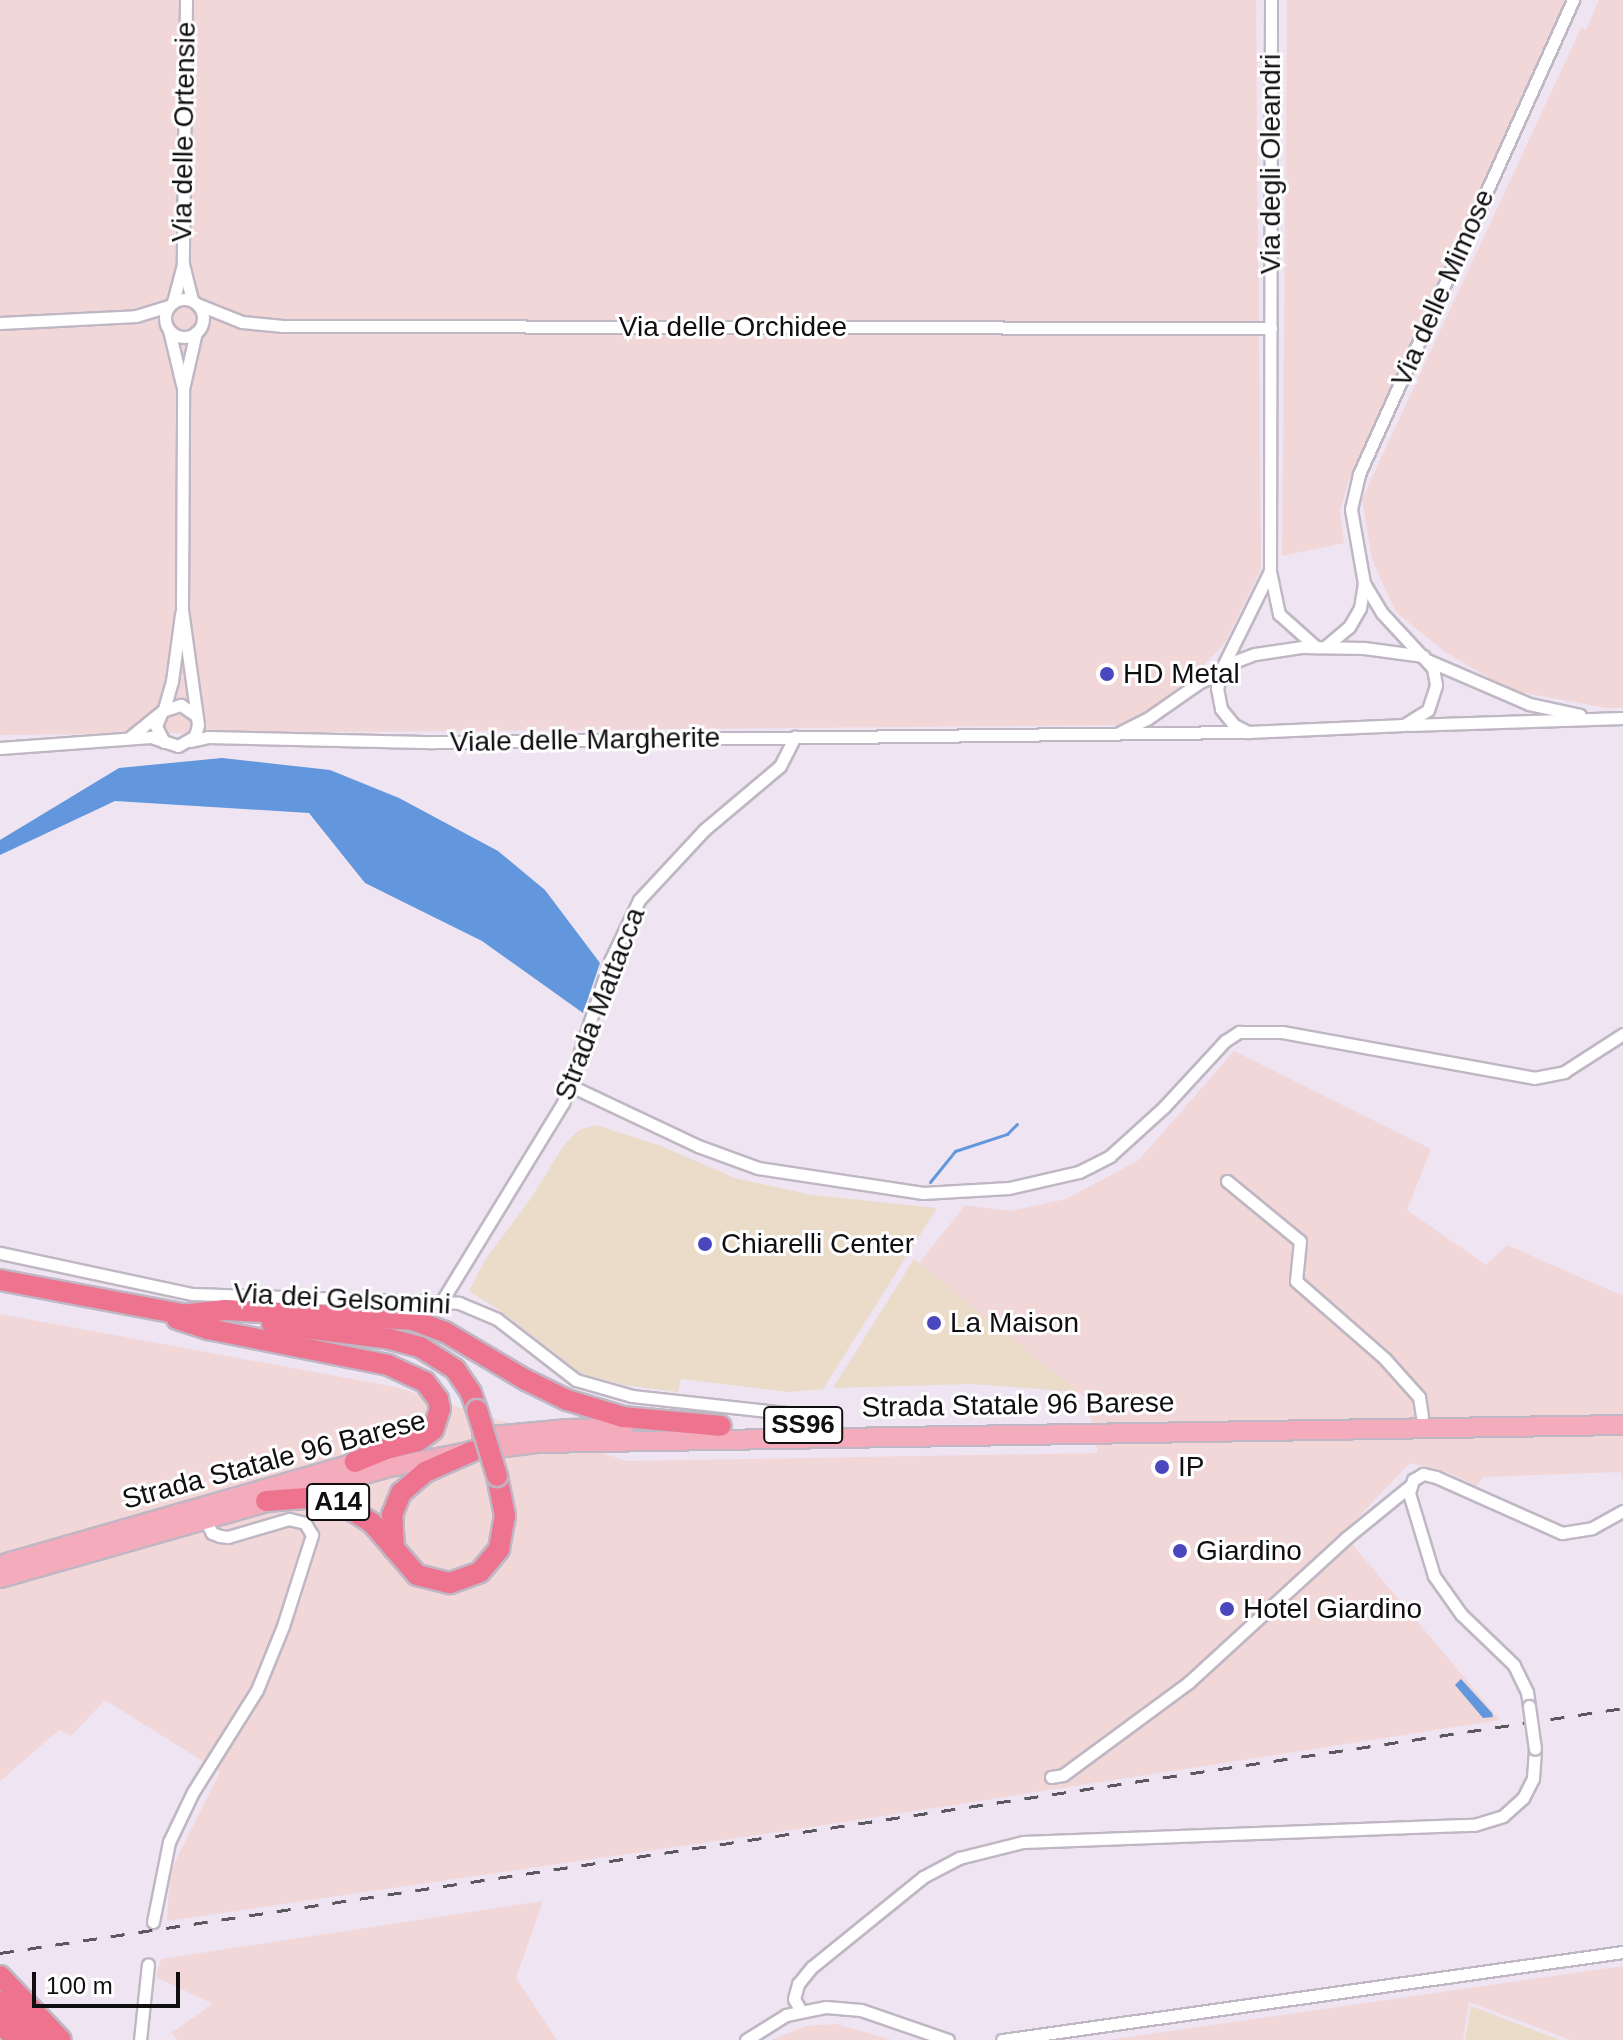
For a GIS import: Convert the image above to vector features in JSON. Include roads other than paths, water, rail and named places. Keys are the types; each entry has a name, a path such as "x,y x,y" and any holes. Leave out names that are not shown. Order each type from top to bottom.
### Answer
{"highway":[{"path":"0,1280 147,1310 412,1344 439,1356 455,1369 471,1393 497,1476 504,1508 503,1537 494,1558 480,1572 450,1583 428,1580 407,1567 394,1549"},
{"path":"147,1310 208,1329 388,1365 425,1382 438,1399 439,1417 433,1430 418,1441 389,1448 355,1462"},
{"path":"182,1315 225,1310 413,1320 445,1332 526,1380 567,1400 623,1417 721,1426"},
{"name":"A14","path":"394,1549 392,1515 401,1493 425,1472 473,1451"},
{"name":"A14","path":"266,1501 284,1503 319,1497 340,1503 372,1523 394,1549"},
{"path":"3,1988 37,2040"},
{"path":"3,1988 61,2040"},
{"path":"0,2023 17,2040"}],"main road":[{"name":"Strada Statale 96 Barese","path":"0,1565 355,1462 517,1433 721,1426 1623,1413"},
{"name":"Strada Statale 96 Barese","path":"0,1578 385,1468 473,1451 537,1443 1623,1425"}],"street":[{"name":"Via delle Ortensie","path":"170,304 183,264 186,0"},
{"name":"Via degli Oleandri","path":"1270,571 1271,0"},
{"name":"Via delle Mimose","path":"1364,583 1352,534 1351,509 1359,474 1573,0"},
{"name":"Via delle Ortensie","path":"183,264 195,302"},
{"name":"Via delle Orchidee","path":"0,323 136,316 170,304 195,302 242,322 283,326 1271,328"},
{"path":"165,742 156,726 172,681 182,609 183,389 196,332 203,322 195,302"},
{"path":"170,304 164,319 183,389"},
{"path":"169,330 179,336 196,332"},
{"path":"1270,571 1279,614 1320,647"},
{"path":"1248,732 1234,725 1221,709 1217,688 1222,669 1270,571"},
{"path":"1320,647 1349,627 1360,608 1364,583"},
{"path":"1364,583 1382,613 1426,658 1436,685 1428,710 1404,725"},
{"path":"0,748 151,737 178,746 191,741 197,731 190,648 182,609"},
{"path":"1115,735 1147,719 1222,669 1255,654 1320,647 1426,658 1529,704 1623,718"},
{"path":"128,738 162,711 181,705 196,717 241,739"},
{"name":"Viale delle Margherite","path":"191,741 208,737 434,742 1115,735 1609,718"},
{"name":"Strada Mattacca","path":"442,1301 538,1149 571,1086 610,961 639,900 704,830 780,766 795,737"},
{"path":"571,1086 698,1146 758,1168 923,1193 1009,1188 1079,1172 1110,1156 1164,1107 1225,1041 1239,1032 1282,1032 1534,1078 1564,1072 1623,1034"},
{"path":"1227,1181 1300,1241 1296,1281 1393,1367 1419,1397 1422,1416"},
{"name":"Via dei Gelsomini","path":"0,1253 192,1294 442,1301 477,1309 497,1319 576,1380 632,1396 786,1413 796,1417 796,1425"},
{"path":"1051,1777 1063,1775 1189,1682 1346,1538 1419,1476 1428,1474 1562,1533 1592,1528 1623,1511"},
{"path":"801,2011 794,1999 798,1984 812,1967 923,1877 959,1858 1023,1842 1474,1825 1503,1816 1523,1798 1533,1778 1535,1749 1527,1692 1514,1665 1440,1589 1428,1557 1410,1486"},
{"path":"153,1922 163,1861 173,1832 193,1792 257,1690 283,1626 312,1535 305,1523 289,1519 220,1536 212,1533 205,1519"},
{"path":"1002,2040 1623,1952"},
{"path":"140,2040 148,1964"},
{"path":"746,2040 786,2015 826,2007 861,2010 948,2040"}],"water":[{"path":"222,758 330,770 399,798 498,851 545,890 600,963 583,1013 482,941 365,883 309,813 115,801 0,855 0,840 119,768"},
{"path":"1461,1679 1493,1717 1483,1718 1455,1685"}],"waterway":[{"path":"930,1182 955,1151 1007,1134 1017,1124"}],"railway":[{"path":"0,1953 1623,1708"}],"place":[{"name":"HD Metal","path":"1107,674"},
{"name":"Chiarelli Center","path":"705,1244"},
{"name":"La Maison","path":"934,1323"},
{"name":"IP","path":"1162,1467"},
{"name":"Giardino","path":"1180,1551"},
{"name":"Hotel Giardino","path":"1227,1609"}]}
